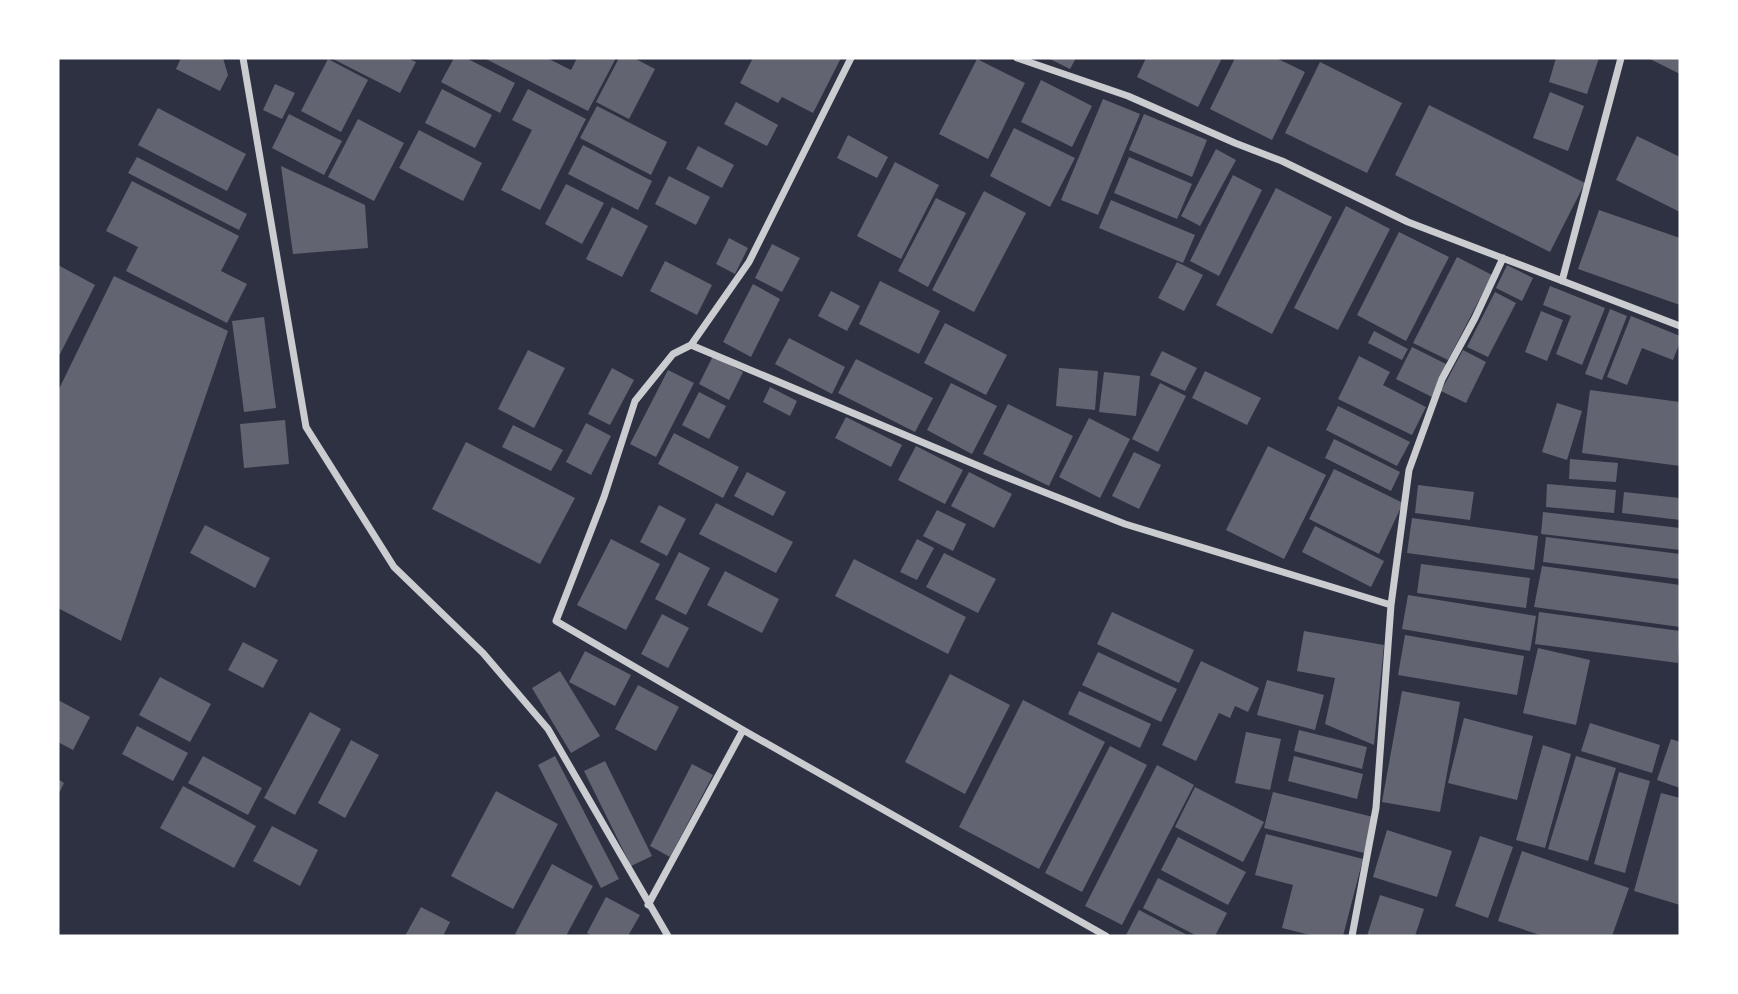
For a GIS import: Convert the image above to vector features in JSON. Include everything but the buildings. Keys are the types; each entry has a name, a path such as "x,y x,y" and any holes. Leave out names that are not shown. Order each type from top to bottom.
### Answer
{"street":[{"path":"243,58 306,427 394,567 483,653 548,729 668,936"},
{"path":"851,58 749,262 691,345 673,354 635,401 604,497 556,621 1106,936"},
{"path":"1017,58 1128,96 1282,161 1408,222 1680,326"},
{"path":"1562,281 1621,58"},
{"path":"1352,936 1376,808 1391,605 1409,471 1442,379 1503,258"},
{"path":"691,345 993,472 1125,524 1391,605"},
{"path":"648,905 743,730"}]}
